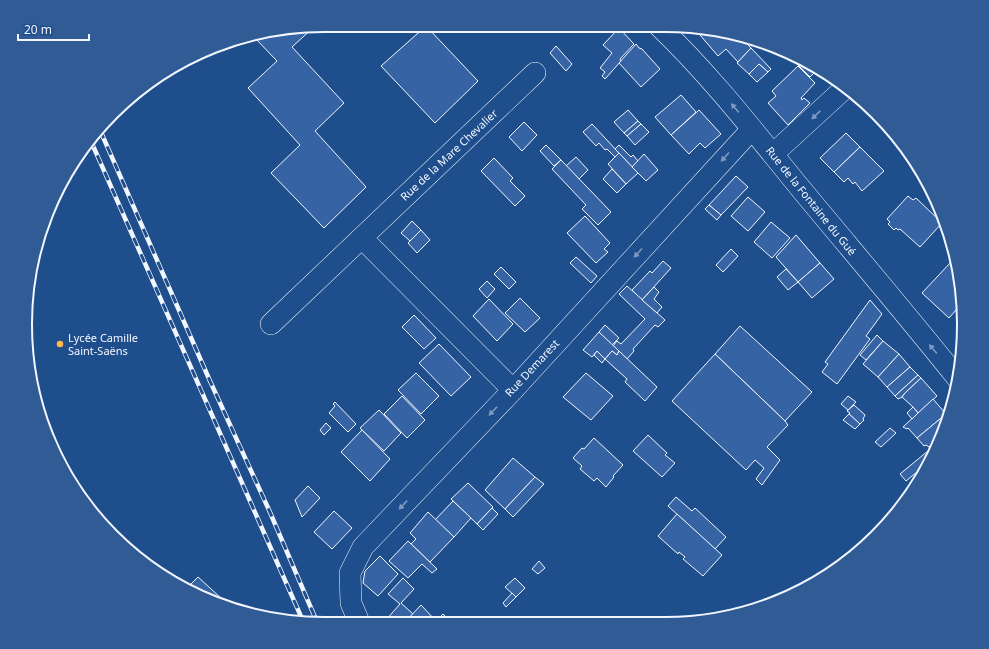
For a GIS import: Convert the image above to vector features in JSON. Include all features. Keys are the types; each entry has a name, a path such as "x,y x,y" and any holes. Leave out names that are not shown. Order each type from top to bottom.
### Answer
{"street":[{"name":"Rue de la Fontaine du Gué","path":"665,32 707,75 953,372"},
{"name":"Rue de la Mare Chevalier","path":"271,324 535,73"},
{"path":"773,154 842,91"},
{"name":"Rue Demarest","path":"357,617 351,603 350,573 363,547 513,390 752,129"},
{"path":"362,238 513,390"}],"building":[{"path":"419,32 432,32 478,81 435,123 381,66"},
{"path":"615,32 623,32 634,44 620,59 621,61 605,79 602,76 605,72 600,68 612,53 603,45"},
{"path":"308,33 292,47 344,103 315,131 366,187 324,228 271,173 300,145 248,88 277,61 257,40"},
{"path":"700,35 740,42 748,44 751,48 738,62 726,49 718,56"},
{"path":"636,44 660,69 641,87 619,63"},
{"path":"556,46 572,64 566,71 550,53"},
{"path":"751,48 771,69 768,72 759,64 749,74 737,63"},
{"path":"796,63 814,73 810,77"},
{"path":"759,64 768,72 757,82 749,74"},
{"path":"798,66 815,83 801,98 802,100 804,98 810,103 788,125 768,103 776,96 772,91"},
{"path":"681,95 696,112 671,135 655,117"},
{"path":"628,110 638,121 624,133 614,122"},
{"path":"699,110 721,134 705,148 700,143 689,154 671,135"},
{"path":"638,121 641,124 627,136 624,133"},
{"path":"524,122 537,135 522,151 509,137"},
{"path":"592,124 619,153 615,157 607,149 605,150 599,143 596,146 583,132"},
{"path":"641,124 649,132 635,145 627,136"},
{"path":"846,133 860,147 834,172 820,158"},
{"path":"546,145 561,160 554,166 540,151"},
{"path":"619,145 631,157 633,155 638,161 632,167 615,149"},
{"path":"860,147 884,171 862,191 855,182 853,184 848,178 844,182 834,172"},
{"path":"619,153 638,173 626,184 608,164"},
{"path":"644,154 658,170 646,181 632,167"},
{"path":"576,157 588,170 579,179 566,166"},
{"path":"494,158 513,178 510,181 525,196 515,206 481,171"},
{"path":"561,160 611,212 598,225 582,209 586,205 552,169"},
{"path":"612,169 626,184 617,193 603,179"},
{"path":"736,176 748,187 721,215 709,205"},
{"path":"908,196 913,200 916,198 937,218 939,226 920,247 900,229 898,230 896,228 894,230 888,224 890,222 887,219"},
{"path":"748,197 765,212 748,231 731,216"},
{"path":"709,205 721,215 717,220 705,209"},
{"path":"585,216 610,243 604,249 608,252 596,263 567,233"},
{"path":"412,221 421,230 410,241 401,233"},
{"path":"771,222 790,238 772,258 754,242"},
{"path":"421,230 430,240 417,253 408,243"},
{"path":"796,235 820,263 798,282 776,257"},
{"path":"731,249 738,256 723,272 716,265"},
{"path":"576,257 597,276 591,283 570,263"},
{"path":"663,261 671,268 642,300 632,290 650,271 652,273"},
{"path":"820,263 834,279 812,298 798,282"},
{"path":"950,263 956,310 949,318 922,293"},
{"path":"501,267 516,282 509,289 494,274"},
{"path":"786,269 798,282 788,290 777,277"},
{"path":"487,281 495,289 487,298 479,289"},
{"path":"627,286 665,320 658,327 655,325 633,349 634,351 627,359 613,346 617,341 621,344 645,319 619,294"},
{"path":"654,287 659,292 654,299 662,307 657,313 642,300"},
{"path":"520,298 540,318 525,332 505,313"},
{"path":"489,299 513,324 497,341 473,316"},
{"path":"870,300 882,314 866,336 870,339 837,384 822,372 828,364 825,362"},
{"path":"414,315 436,338 424,349 402,327"},
{"path":"605,325 619,338 612,345 599,332"},
{"path":"740,326 812,392 785,421 715,354"},
{"path":"599,332 619,351 617,355 612,351 605,359 597,351 592,357 583,350"},
{"path":"877,335 883,341 866,360 860,355"},
{"path":"883,341 899,354 878,377 863,364"},
{"path":"439,344 471,377 451,396 419,363"},
{"path":"597,351 605,359 602,363 594,355"},
{"path":"612,351 617,355 619,351 657,387 645,401 625,382 627,379 605,359"},
{"path":"715,354 788,425 767,447 780,460 762,485 756,479 764,468 755,460 746,470 672,401"},
{"path":"899,354 910,367 887,387 878,377"},
{"path":"910,367 918,375 895,396 887,387"},
{"path":"416,373 439,396 421,414 398,390"},
{"path":"586,373 613,396 591,420 563,397"},
{"path":"918,375 921,378 902,397 898,399 895,396"},
{"path":"921,378 937,396 918,413 902,397"},
{"path":"402,396 425,420 407,438 384,414"},
{"path":"848,396 856,402 848,410 841,404"},
{"path":"933,399 943,411 941,418 917,438 908,428 903,427"},
{"path":"335,402 356,424 348,432 329,413 335,406 333,404"},
{"path":"854,405 865,415 864,420 860,424 847,411"},
{"path":"913,407 918,413 912,419 907,413"},
{"path":"379,410 401,433 384,451 360,428"},
{"path":"849,414 860,424 855,429 843,420"},
{"path":"941,418 935,436 929,447 926,445 924,446 917,438"},
{"path":"326,423 331,428 324,435 320,430"},
{"path":"890,428 896,433 881,447 875,442"},
{"path":"362,430 390,459 370,481 341,452"},
{"path":"648,435 667,453 665,455 675,463 662,477 633,451"},
{"path":"594,438 623,465 606,487 597,478 594,481 580,469 582,466 573,458"},
{"path":"929,450 918,471 906,481 900,474"},
{"path":"513,458 535,477 505,509 485,490"},
{"path":"535,477 544,484 513,517 505,509"},
{"path":"468,483 493,507 477,524 451,499"},
{"path":"308,486 320,498 302,517 295,500"},
{"path":"676,497 692,511 695,508 726,537 715,549 668,506"},
{"path":"453,501 471,518 454,537 435,520"},
{"path":"492,508 498,514 483,530 477,524"},
{"path":"334,511 352,528 332,549 314,532"},
{"path":"428,512 454,537 430,562 411,544 416,539 410,533"},
{"path":"677,514 722,555 703,576 683,559 685,557 679,552 678,554 658,536"},
{"path":"408,541 437,569 432,573 422,564 408,578 389,561"},
{"path":"380,556 398,574 378,596 363,583 365,571"},
{"path":"539,561 545,568 538,574 532,569"},
{"path":"198,577 221,598 213,595 190,585"},
{"path":"403,578 414,589 401,603 413,614 410,617 389,617 400,604 388,594"},
{"path":"515,578 525,588 516,597 505,587"},
{"path":"512,593 516,597 506,607 503,603"},
{"path":"421,605 432,617 410,617"}],"railway":[{"path":"102,135 210,381 269,510 315,617"},
{"path":"93,145 301,616"}],"place":[{"name":"Lycée Camille Saint-Saëns","path":"60,344"}]}
